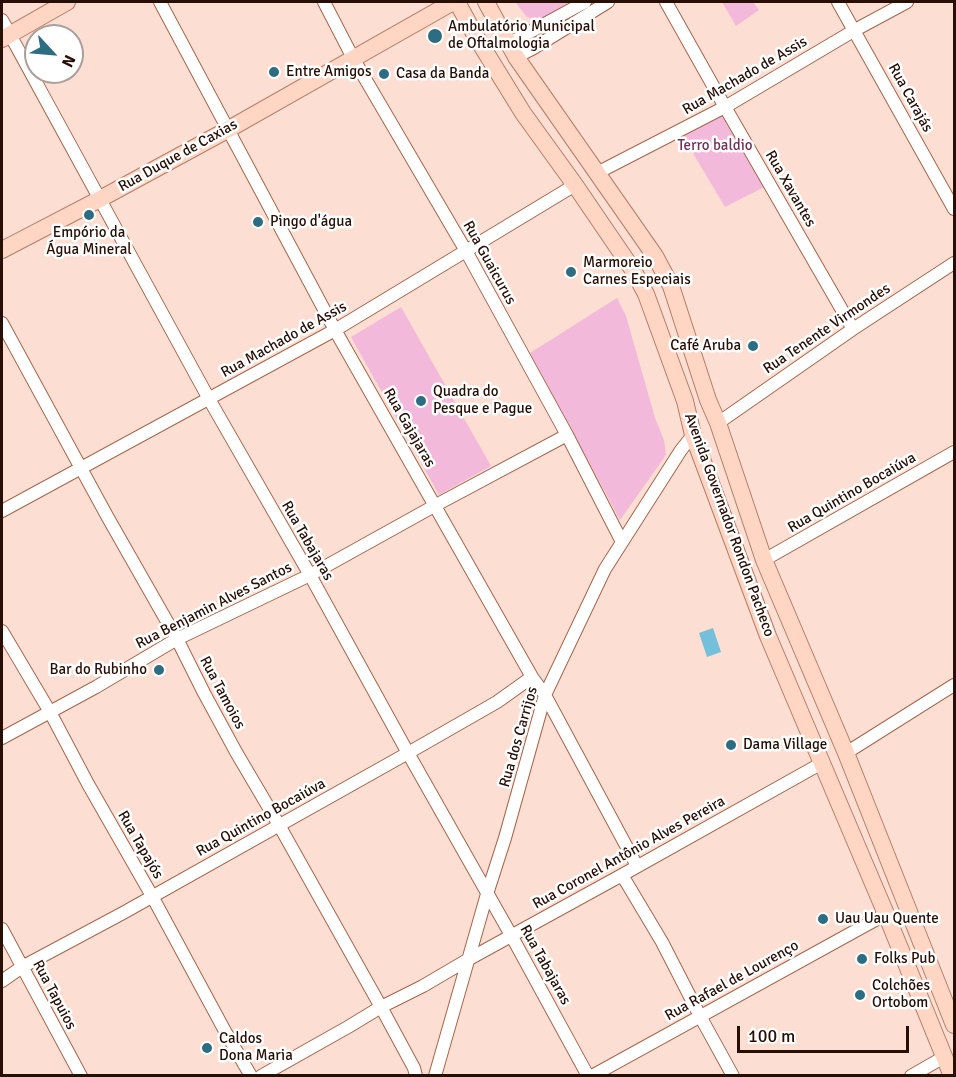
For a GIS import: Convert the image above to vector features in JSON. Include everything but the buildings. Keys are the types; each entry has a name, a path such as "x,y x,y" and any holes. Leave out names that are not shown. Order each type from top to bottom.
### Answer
{"main road":[{"path":"4,31 67,2"},
{"name":"Rua Duque de Caxias","path":"2,250 229,129 453,2"},
{"name":"Avenida Governador Rondon Pacheco","path":"457,2 523,113 642,286 685,401 693,435 768,636 952,1076"},
{"name":"Avenida Governador Rondon Pacheco","path":"486,2 512,51 655,256 667,277 764,560 846,753 954,1025"}],"street":[{"name":"Rua Gajajaras","path":"160,2 335,330 532,677 546,695 637,866"},
{"name":"Rua Guaicurus","path":"324,2 353,58 466,251 567,435 622,542"},
{"path":"512,51 585,2"},
{"path":"512,51 532,49 608,2"},
{"name":"Rua Xavantes","path":"666,2 853,329"},
{"name":"Rua Carajás","path":"838,2 954,209"},
{"name":"Rua Machado de Assis","path":"597,173 724,107 907,2"},
{"name":"Rua Tabajaras","path":"4,31 590,1076"},
{"name":"Rua Machado de Assis","path":"2,511 335,330 574,184"},
{"name":"Rua Tenente Virmondes","path":"718,423 853,329 954,263"},
{"name":"Rua Tamoios","path":"2,323 177,639 236,752 381,1007 414,1068 416,1076"},
{"name":"Rua Benjamin Alves Santos","path":"2,738 177,639 310,574 567,435"},
{"name":"Rua dos Carrijos","path":"435,1076 546,695 605,569 693,435"},
{"name":"Rua Quintino Bocaiúva","path":"764,560 954,452"},
{"name":"Rua Tapajós","path":"2,631 50,712 251,1076"},
{"name":"Rua Quintino Bocaiúva","path":"2,981 22,967 497,702 532,677"},
{"path":"846,753 954,686"},
{"name":"Rua Coronel Antônio Alves Pereira","path":"261,1076 822,763"},
{"path":"622,875 662,942 733,1076"},
{"name":"Rua Rafael de Lourenço","path":"590,1076 886,914"},
{"name":"Rua Tapuios","path":"2,929 81,1076"},
{"path":"911,1076 944,1057"}],"green space":[{"path":"515,2 581,2 539,21 527,17"},
{"path":"722,2 753,2 759,10 736,26"},
{"name":"Terro baldio","path":"722,112 764,187 725,207 681,133"},
{"path":"617,298 626,316 655,418 664,440 666,455 620,520 530,353"},
{"name":"Quadra do Pesque e Pague","path":"401,307 491,466 439,495 351,337"}],"water":[{"path":"713,628 721,652 707,657 699,633"}],"place":[{"name":"Ambulatório Municipal de Oftalmologia","path":"435,36"},
{"name":"Entre Amigos","path":"274,72"},
{"name":"Casa da Banda","path":"384,74"},
{"name":"Empório da Água Mineral","path":"89,215"},
{"name":"Pingo d'água","path":"258,222"},
{"name":"Marmoreio Carnes Especiais","path":"571,272"},
{"name":"Café Aruba","path":"753,346"},
{"name":"Quadra do Pesque e Pague","path":"421,401"},
{"name":"Bar do Rubinho","path":"159,670"},
{"name":"Dama Village","path":"731,745"},
{"name":"Uau Uau Quente","path":"823,919"},
{"name":"Folks Pub","path":"862,959"},
{"name":"Colchões Ortobom","path":"860,995"},
{"name":"Caldos Dona Maria","path":"207,1048"}]}
